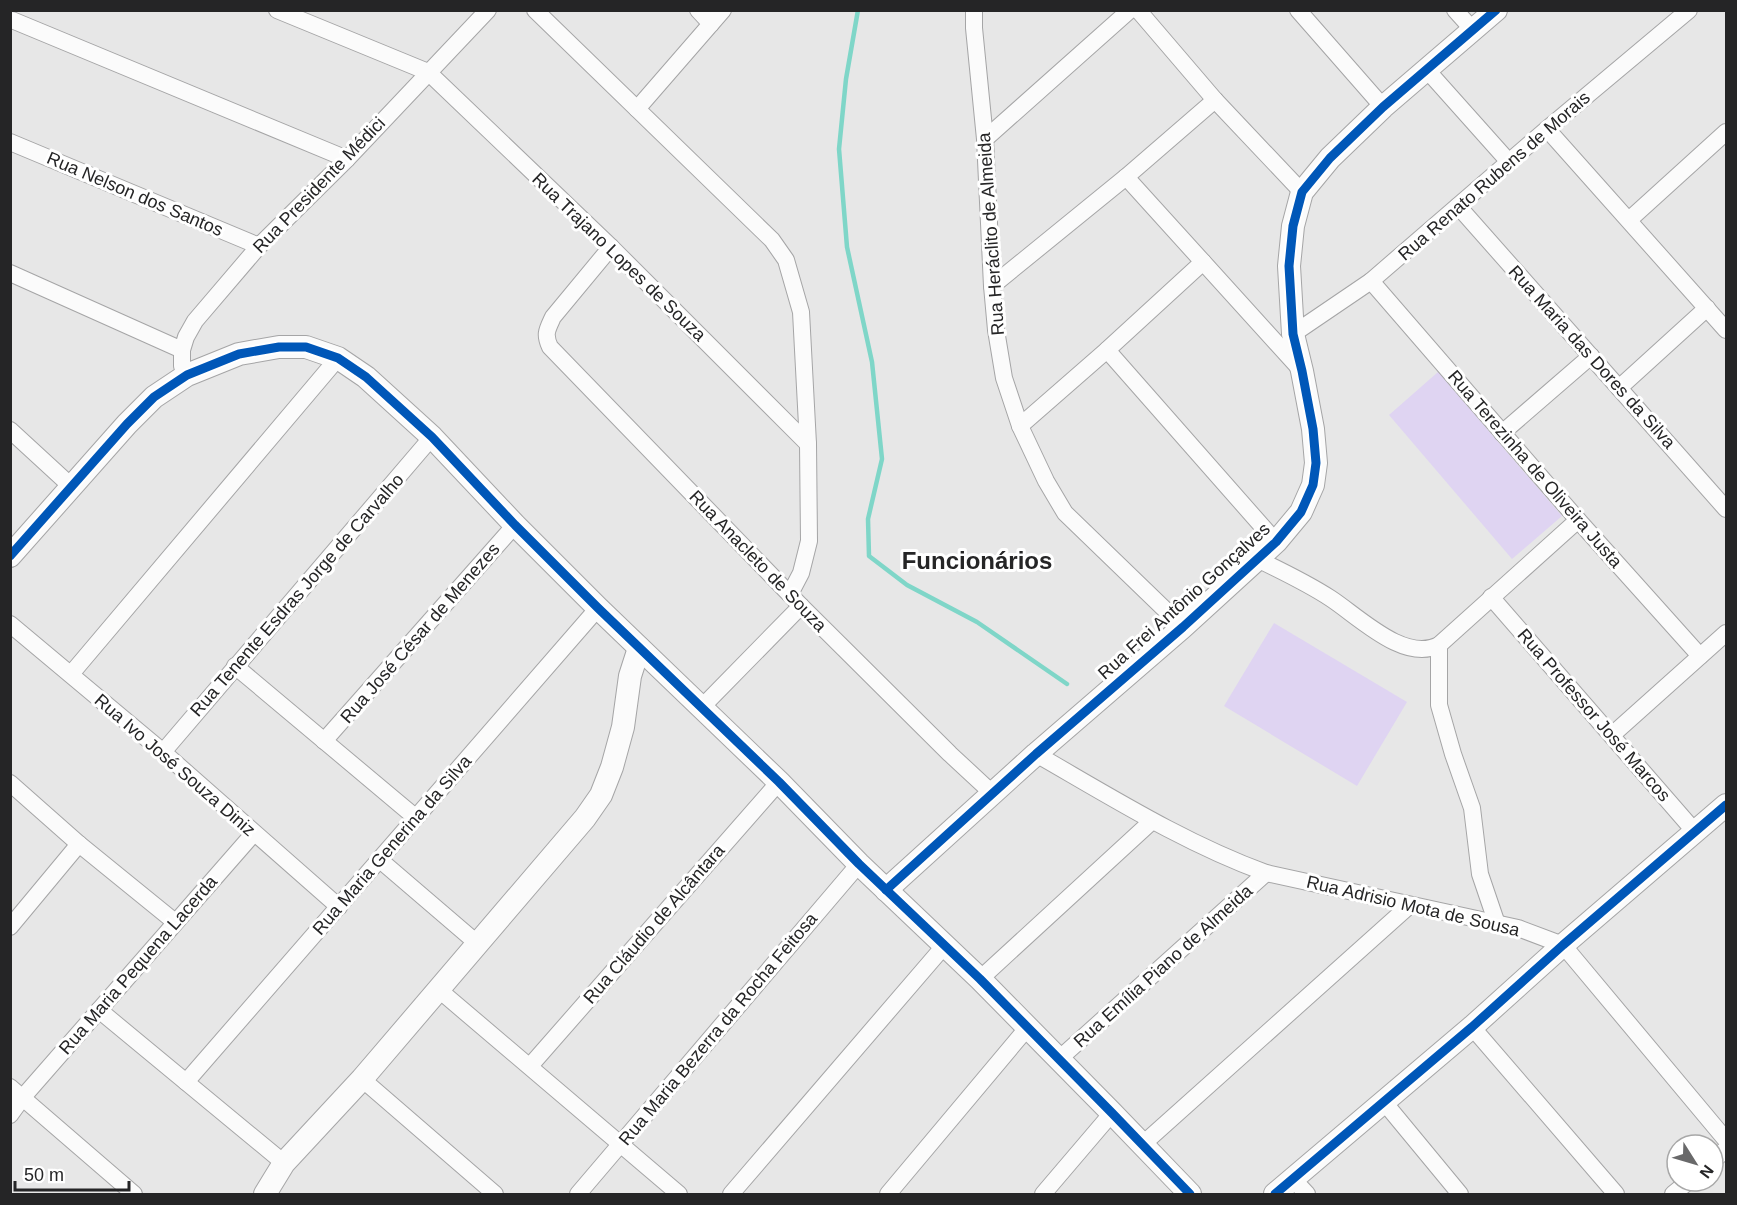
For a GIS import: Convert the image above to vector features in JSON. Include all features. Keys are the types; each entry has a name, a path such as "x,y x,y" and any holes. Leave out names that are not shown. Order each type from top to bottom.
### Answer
{"street":[{"path":"277,10 428,72"},
{"name":"Rua Presidente Médici","path":"182,350 195,321 259,246 346,159 488,10"},
{"path":"535,10 772,240 786,260 801,312 808,444 809,541 796,600 702,707"},
{"path":"698,10 711,24"},
{"path":"637,109 723,10"},
{"name":"Rua Heráclito de Almeida","path":"974,10 985,139 996,330 1004,378 1020,426 1046,481 1065,513 1183,627"},
{"path":"985,139 1130,10"},
{"path":"1138,10 1215,100 1302,192"},
{"path":"1298,10 1383,107"},
{"path":"1455,10 1473,30"},
{"name":"Rua Frei Antônio Gonçalves","path":"886,890 1036,754 1183,627 1276,542 1301,512 1313,485 1316,463 1313,429 1293,334 1289,266 1293,226 1302,192 1330,158 1383,107 1496,10"},
{"name":"Rua Renato Rubens de Morais","path":"1293,334 1371,281 1689,10"},
{"path":"14,18 346,159"},
{"path":"1426,69 1509,162"},
{"name":"Rua Trajano Lopes de Souza","path":"428,72 611,248 808,444"},
{"path":"992,286 1126,177 1215,100"},
{"path":"1547,129 1726,330"},
{"path":"1629,220 1724,139"},
{"name":"Rua Nelson dos Santos","path":"10,142 259,246"},
{"path":"1126,177 1302,371"},
{"name":"Rua Maria das Dores da Silva","path":"1458,206 1726,509"},
{"name":"Rua Anacleto de Souza","path":"611,248 553,317 546,339 555,353 796,600 992,794"},
{"path":"1020,426 1203,262"},
{"path":"10,273 182,350 182,366 187,375"},
{"name":"Rua Terezinha de Oliveira Justa","path":"1371,281 1578,520 1700,656"},
{"path":"1619,388 1707,308"},
{"path":"10,556 127,424 154,397 187,375 239,354 279,347 306,347 338,358 366,377 432,437 598,608 702,707 859,864 980,979 1190,1194"},
{"path":"1107,350 1276,542"},
{"path":"1502,433 1591,356"},
{"path":"71,674 338,358"},
{"path":"10,430 72,487"},
{"name":"Rua Tenente Esdras Jorge de Carvalho","path":"163,752 432,437"},
{"path":"1257,559 1332,599 1386,638 1419,649 1432,648 1439,645 1578,520"},
{"name":"Rua José César de Menezes","path":"324,741 515,525"},
{"name":"Rua Professor José Marcos","path":"1491,597 1696,833"},
{"name":"Rua Maria Generina da Silva","path":"186,1082 598,608"},
{"name":"Rua Ivo José Souza Diniz","path":"10,624 163,752 339,907"},
{"path":"1612,735 1726,633"},
{"path":"1439,645 1439,705 1472,808 1480,874 1497,924"},
{"path":"265,1194 284,1163 362,1079 585,818 601,795 612,767 623,727 630,676 639,648"},
{"path":"235,666 415,817"},
{"name":"Rua Adrisio Mota de Sousa","path":"1036,754 1207,850 1266,873 1518,928 1563,945 1726,1140"},
{"name":"Rua Cláudio de Alcântara","path":"530,1066 778,782"},
{"path":"10,783 79,844 175,922"},
{"path":"1275,1194 1300,1187 1384,1102 1726,805"},
{"path":"980,979 1152,821"},
{"name":"Rua Maria Pequena Lacerda","path":"10,1115 17,1092 99,1010 254,833"},
{"path":"10,927 79,844"},
{"path":"380,860 478,944"},
{"name":"Rua Maria Bezerra da Rocha Feitosa","path":"578,1194 859,864"},
{"name":"Rua Emília Piano de Almeida","path":"1059,1059 1266,873"},
{"path":"1143,1144 1410,905"},
{"path":"731,1194 945,945"},
{"path":"438,989 679,1194"},
{"path":"99,1010 284,1163"},
{"path":"888,1194 1028,1027"},
{"path":"1472,1027 1616,1194"},
{"path":"362,1079 495,1194"},
{"path":"17,1092 134,1194"},
{"path":"1384,1102 1460,1194"},
{"path":"1042,1194 1113,1113"}],"shaded area":[{"path":"1438,372 1562,516 1512,559 1389,415"},
{"path":"1274,623 1407,702 1357,786 1224,706"}],"waterway":[{"path":"858,10 846,79 839,149 847,247 872,362 882,459 868,519 869,556 907,585 977,622 1067,684"}],"cycle path":[{"path":"886,890 1036,754 1183,627 1276,542 1301,512 1313,485 1316,463 1313,429 1293,334 1289,266 1293,226 1302,192 1330,158 1383,107 1496,10"},
{"path":"10,556 127,424 154,397 187,375 239,354 279,347 306,347 338,358 366,377 432,437 598,608 779,782 859,864 980,979 1190,1194"},
{"path":"1275,1194 1472,1027 1563,945 1726,805"}],"district":[{"name":"Funcionários","path":"977,560"}]}
